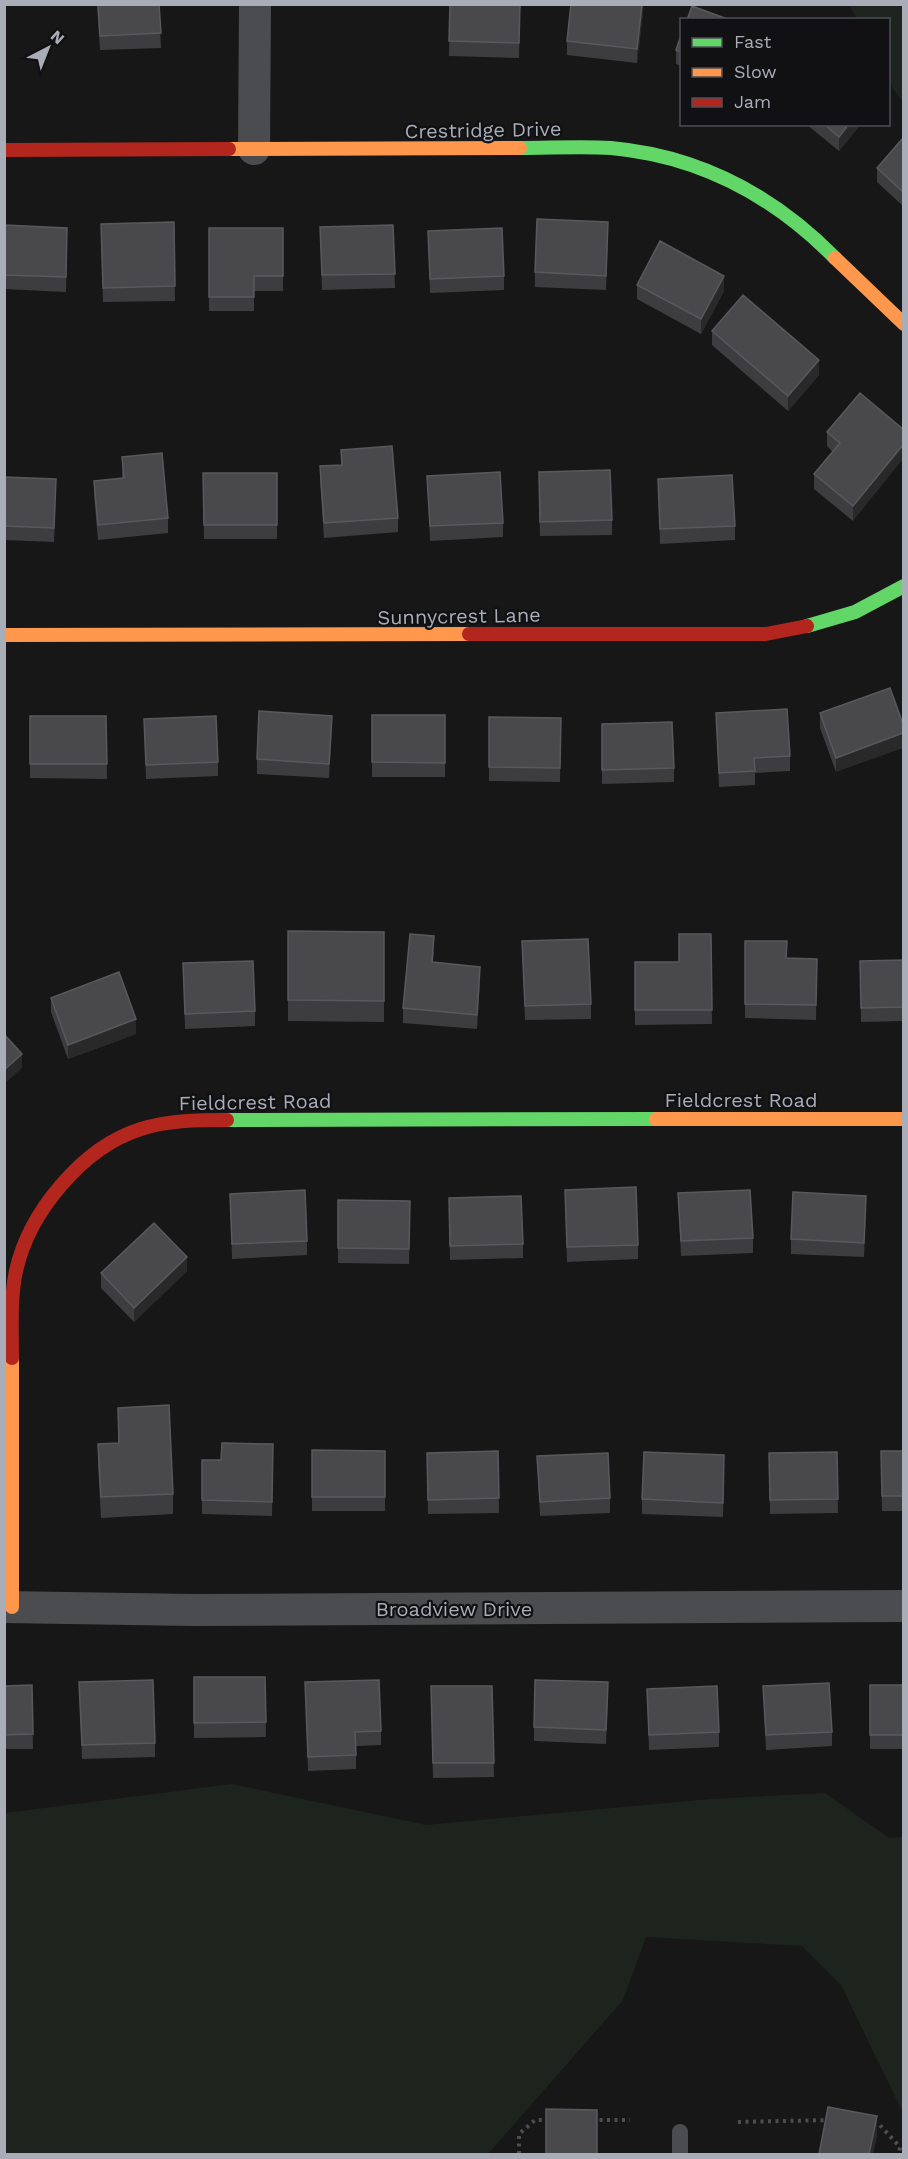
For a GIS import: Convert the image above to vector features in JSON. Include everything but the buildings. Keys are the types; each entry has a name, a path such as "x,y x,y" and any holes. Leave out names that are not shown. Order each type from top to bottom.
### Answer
{"street":[{"path":"254,149 255,4"},
{"name":"Crestridge Drive","path":"4,150 608,148 636,150 691,162 742,184 784,211 903,324"},
{"name":"Sunnycrest Lane","path":"4,635 766,634 813,627 864,609 903,586"},
{"name":"Fieldcrest Road","path":"8,1607 12,1329 14,1284 19,1262 36,1220 48,1201 79,1167 135,1131 165,1123 253,1120 903,1119"},
{"name":"Broadview Drive","path":"8,1607 194,1610 903,1606"}],"lane":[{"path":"680,2132 680,2154"}],"path":[{"path":"519,2154 519,2134 535,2120 559,2120"},
{"path":"583,2120 630,2120"},
{"path":"738,2122 834,2121"},
{"path":"866,2121 877,2122 900,2147 899,2154"}],"shaded area":[{"path":"849,5 903,5 903,101 896,93 890,79 890,18 856,18"},
{"path":"232,1784 426,1825 711,1799 825,1793 889,1838 903,1837 903,2113 841,1985 802,1946 646,1937 623,2000 488,2154 5,2154 5,1813"}],"traffic: fast":[{"path":"520,148 611,148 644,152 705,170 733,182 786,215 835,258"},
{"path":"807,626 855,612 904,586"},
{"path":"227,1120 656,1119"}],"traffic: slow":[{"path":"229,149 520,148"},
{"path":"835,258 904,324"},
{"path":"4,635 469,634"},
{"path":"656,1119 904,1119"},
{"path":"12,1358 12,1607"}],"traffic: jam":[{"path":"4,150 229,149"},
{"path":"469,634 766,634 807,626"},
{"path":"12,1358 14,1282 23,1249 46,1205 79,1166 99,1150 141,1129 173,1122 227,1120"}]}
